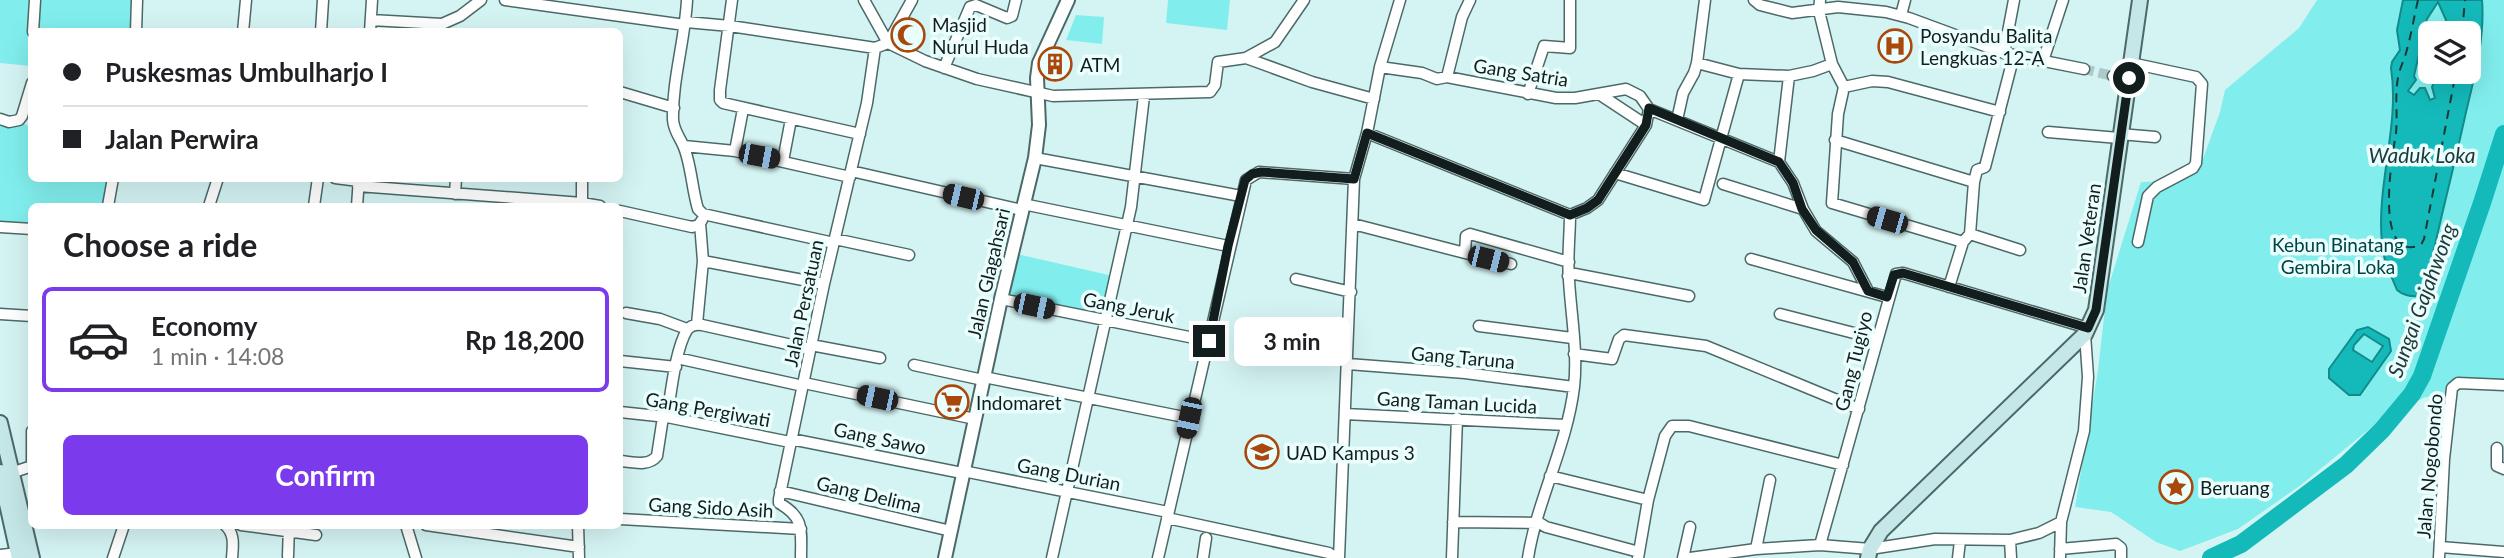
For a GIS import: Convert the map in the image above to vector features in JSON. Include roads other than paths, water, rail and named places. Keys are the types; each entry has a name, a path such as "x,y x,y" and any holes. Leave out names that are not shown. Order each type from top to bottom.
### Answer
{"main road":[{"name":"Jalan Veteran","path":"1869,553 1881,531 2087,331 2096,310 2140,0"},
{"path":"0,423 4,474 23,556"}],"street":[{"path":"33,28 35,0"},
{"path":"136,28 137,0"},
{"path":"243,28 246,0"},
{"path":"321,28 323,0"},
{"path":"370,28 372,0"},
{"path":"371,20 442,24 460,16 481,0"},
{"path":"505,0 685,23 730,26 875,48 888,43 912,0"},
{"path":"623,461 642,463 654,460 657,456 677,363 692,327 703,261 702,219 684,146 674,127 687,0"},
{"path":"732,0 720,100 743,109 860,134"},
{"path":"863,0 888,43 976,79 1039,94 1144,96 1210,92 1215,85 1219,62 1245,58 1275,42 1304,0"},
{"path":"944,68 970,7 976,5 1007,18 1012,16 1016,0"},
{"name":"Jalan Glagahsari","path":"945,558 1001,299 1035,158 1039,125 1037,78 1040,63 1068,0"},
{"path":"1338,558 1354,179 1367,133 1380,66 1400,0"},
{"path":"1447,77 1462,17 1470,0"},
{"path":"1528,93 1544,47 1570,48 1570,0"},
{"path":"1677,120 1684,90 1697,63 1705,0"},
{"path":"1754,0 1760,5 1792,13 1819,5 1839,3 1901,15 2009,54 2084,69"},
{"path":"1901,15 1905,0"},
{"path":"2014,0 2000,112 1985,167 1977,170 1967,238 1949,287 2087,331 2088,377 2084,431 2061,522 2060,554 2116,544 2121,548 2122,558"},
{"path":"2043,61 2063,0"},
{"path":"1819,5 1832,64 1844,87 1835,140 1833,205 2020,250"},
{"name":"Jalan Persatuan","path":"780,491 824,284 869,93 875,48"},
{"path":"1245,58 1312,82 1374,99"},
{"path":"1697,63 1739,74 1789,76 1832,64"},
{"name":"Gang Satria","path":"1380,66 1422,73 1437,79 1447,77 1528,93 1575,98 1619,90 1633,91 1649,108"},
{"path":"2113,76 2130,70 2196,77 2202,84 2196,163 2193,168 2157,187 2148,196 2138,242"},
{"path":"1615,173 1704,200 1739,74"},
{"path":"1779,162 1789,76"},
{"path":"1844,87 1872,81 1888,82 2000,112"},
{"path":"623,93 674,108"},
{"path":"1599,94 1646,125"},
{"path":"0,119 9,122 19,120 28,96"},
{"path":"1052,558 1127,226 1136,176 1144,96"},
{"path":"1367,133 1570,215 1598,200 1646,125 1649,108 1779,162 1793,183 1802,209 1816,230 1853,262 1868,291"},
{"path":"735,151 743,109"},
{"path":"783,161 791,119"},
{"path":"2048,132 2155,137"},
{"path":"1835,140 1974,183"},
{"path":"684,146 735,151 1228,246"},
{"path":"1035,158 1241,196"},
{"path":"1158,558 1245,180 1259,172 1354,179"},
{"path":"109,203 112,182"},
{"path":"210,203 217,182"},
{"path":"314,203 317,182"},
{"path":"357,203 359,182 455,194 569,203"},
{"path":"455,194 456,182"},
{"path":"582,182 582,203"},
{"path":"1723,184 1802,209"},
{"path":"623,212 692,227 702,219 909,255"},
{"path":"1528,558 1566,425 1574,387 1569,276 1570,215"},
{"path":"1353,224 1511,264"},
{"path":"0,227 28,229"},
{"path":"1465,253 1466,236 1469,234 1569,262"},
{"path":"1751,259 1887,297"},
{"path":"703,261 824,284"},
{"name":"Gang Tugiyo","path":"1820,545 1887,297 1896,274 1903,273 1949,287"},
{"path":"1569,276 1575,274 1689,296"},
{"path":"1296,279 1350,292"},
{"name":"Gang Jeruk","path":"1001,299 1209,341"},
{"path":"626,313 692,327 880,358"},
{"path":"0,314 28,316"},
{"path":"1780,314 1877,339"},
{"path":"1479,326 1572,338"},
{"path":"1574,354 1612,359 1619,339 1624,335 1699,344 1858,409"},
{"path":"623,361 677,363 803,384 975,419"},
{"name":"Gang Taruna","path":"1348,364 1465,373 1574,387"},
{"path":"914,365 1189,418"},
{"name":"Jalan Nogobondo","path":"2439,558 2444,459 2452,388 2458,383 2504,385"},
{"name":"Gang Pergiwati","path":"623,412 665,417 791,440"},
{"name":"Gang Taman Lucida","path":"1345,414 1566,425"},
{"path":"1452,558 1457,418"},
{"path":"1452,522 1538,522 1546,527 1638,555 1648,500 1665,436 1668,429 1675,426 1698,428 1843,465"},
{"name":"Gang Sawo","path":"791,440 963,472"},
{"path":"2497,448 2497,466 2504,469"},
{"path":"4,474 28,465"},
{"name":"Gang Durian","path":"963,472 1068,492 1329,553 1338,558"},
{"path":"1550,475 1648,500"},
{"path":"1756,549 1770,480"},
{"path":"780,491 779,503 796,514 801,529 801,558"},
{"name":"Gang Delima","path":"780,491 951,531"},
{"name":"Gang Sido Asih","path":"623,519 801,529"},
{"path":"1690,558 1756,549 1820,545 1869,553 1935,540 2010,540 2039,533 2061,522"},
{"path":"1683,558 1690,527"},
{"path":"113,558 123,529"},
{"path":"230,529 233,540 232,558"},
{"path":"288,556 289,529 316,535"},
{"path":"407,529 416,558"},
{"path":"448,529 579,553 578,529"},
{"path":"1203,558 1206,538"},
{"path":"2010,540 2011,558"},
{"path":"1958,558 1960,541"},
{"path":"1788,558 1789,547"},
{"path":"2440,547 2504,552"},
{"path":"0,555 23,556"}],"water":[{"name":"Waduk Loka","path":"2403,0 2482,0 2481,42 2481,21 2446,21 2438,2 2427,21 2418,21 2418,58 2414,76 2416,80 2408,91 2414,95 2420,88 2425,88 2430,100 2435,98 2433,84 2473,84 2422,296 2409,296 2397,290 2382,243 2382,199 2393,111 2391,68 2400,50 2397,30"},
{"path":"2368,327 2389,339 2391,351 2360,395 2349,395 2329,378 2329,369 2357,330","holes":["2364,334 2383,346 2372,362 2353,350"]}],"waterway":[{"name":"Sungai Gajahwong","path":"2211,558 2241,544 2346,465 2382,430 2412,394 2422,376 2504,134"}],"tunnel":[{"path":"2084,69 2113,76"}],"place":[{"name":"Masjid Nurul Huda","path":"908,35"},
{"name":"Posyandu Balita Lengkuas 12-A","path":"1895,46"},
{"name":"ATM","path":"1055,64"},
{"name":"Indomaret","path":"952,402"},
{"name":"UAD Kampus 3","path":"1262,452"},
{"name":"Beruang","path":"2176,487"}],"park label":[{"name":"Kebun Binatang Gembira Loka","path":"2338,255"}]}
